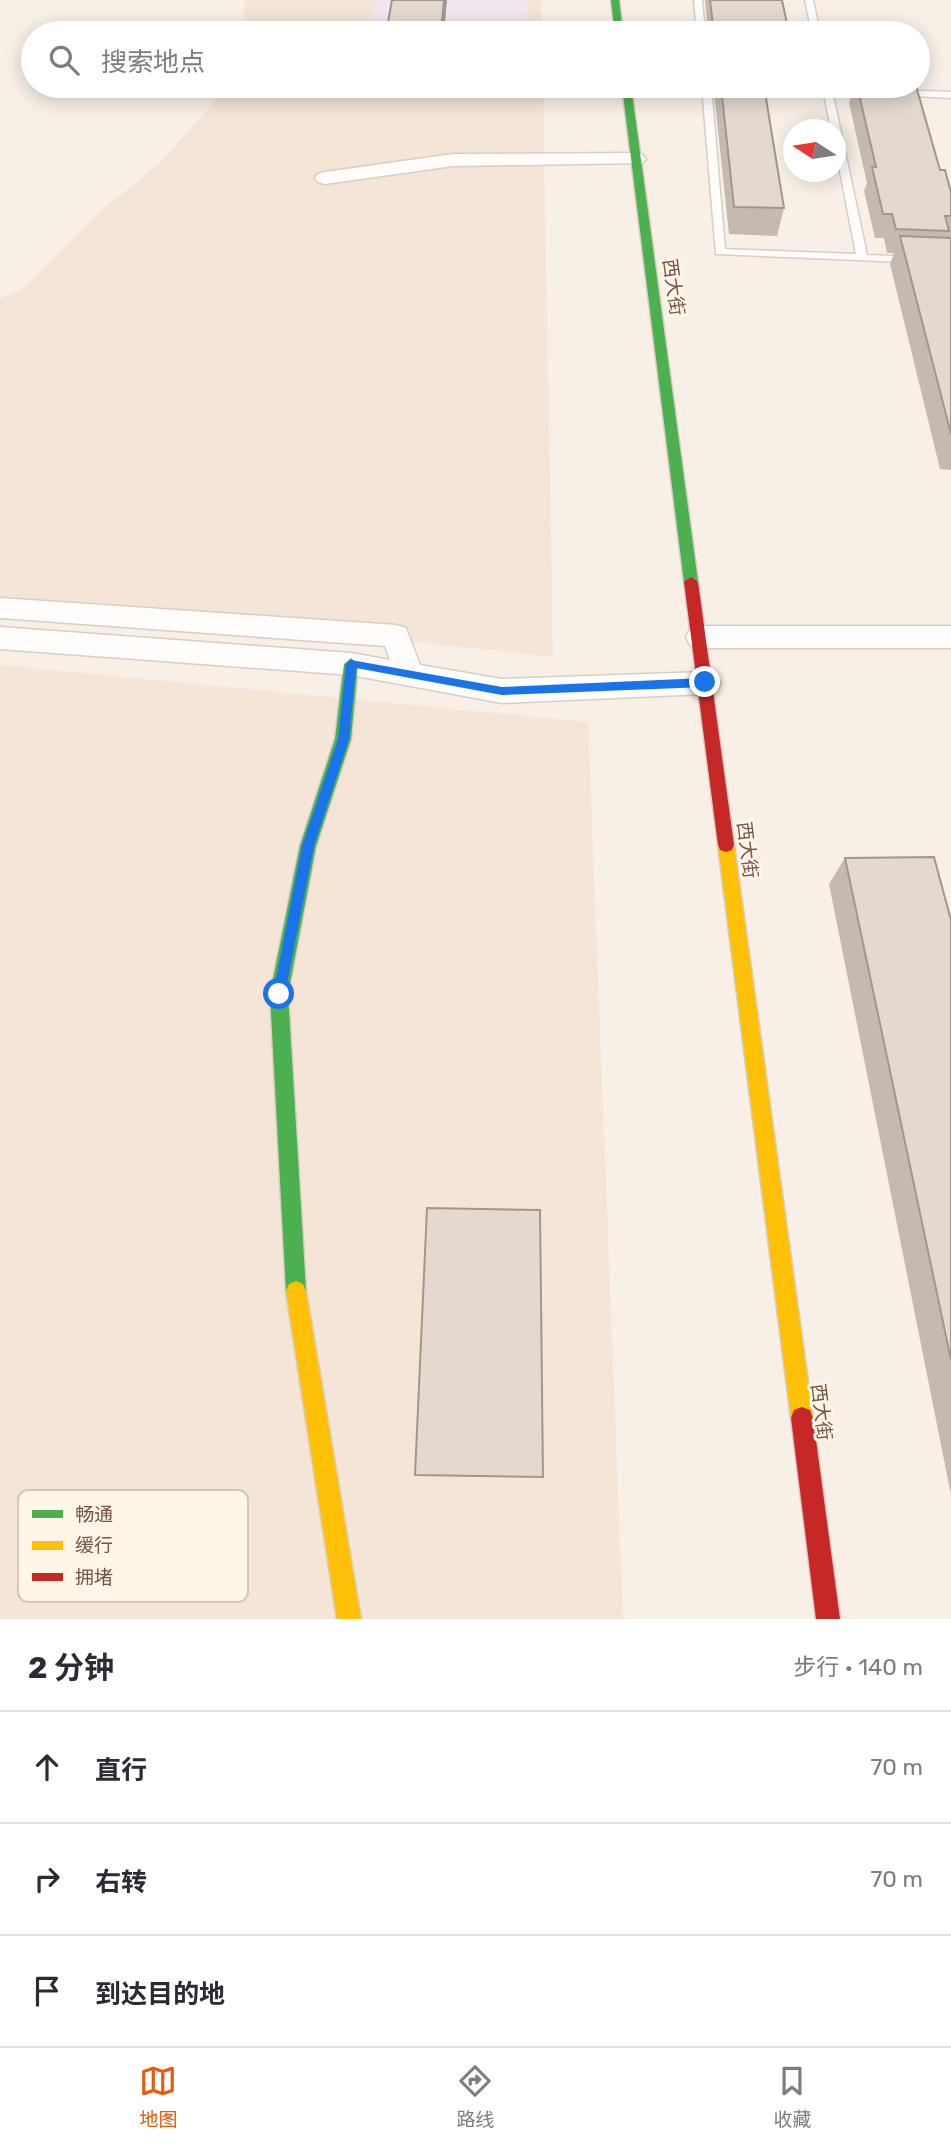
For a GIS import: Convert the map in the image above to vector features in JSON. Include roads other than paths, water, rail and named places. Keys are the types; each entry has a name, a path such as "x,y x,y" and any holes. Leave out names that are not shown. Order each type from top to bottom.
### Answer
{"main road":[{"path":"615,0 618,21"},
{"name":"西大街","path":"628,98 828,1619"},
{"path":"349,1619 297,1300 279,994 308,846 343,739 351,664"}],"street":[{"path":"325,178 453,160 636,159"},
{"path":"0,608 396,636 409,674"},
{"path":"700,637 951,637"},
{"path":"0,638 351,664 502,691 705,682"}],"lane":[{"path":"698,0 700,21"},
{"path":"809,0 813,21"},
{"path":"930,94 951,95"},
{"path":"707,98 720,252 951,261"},
{"path":"830,98 862,258"}]}
